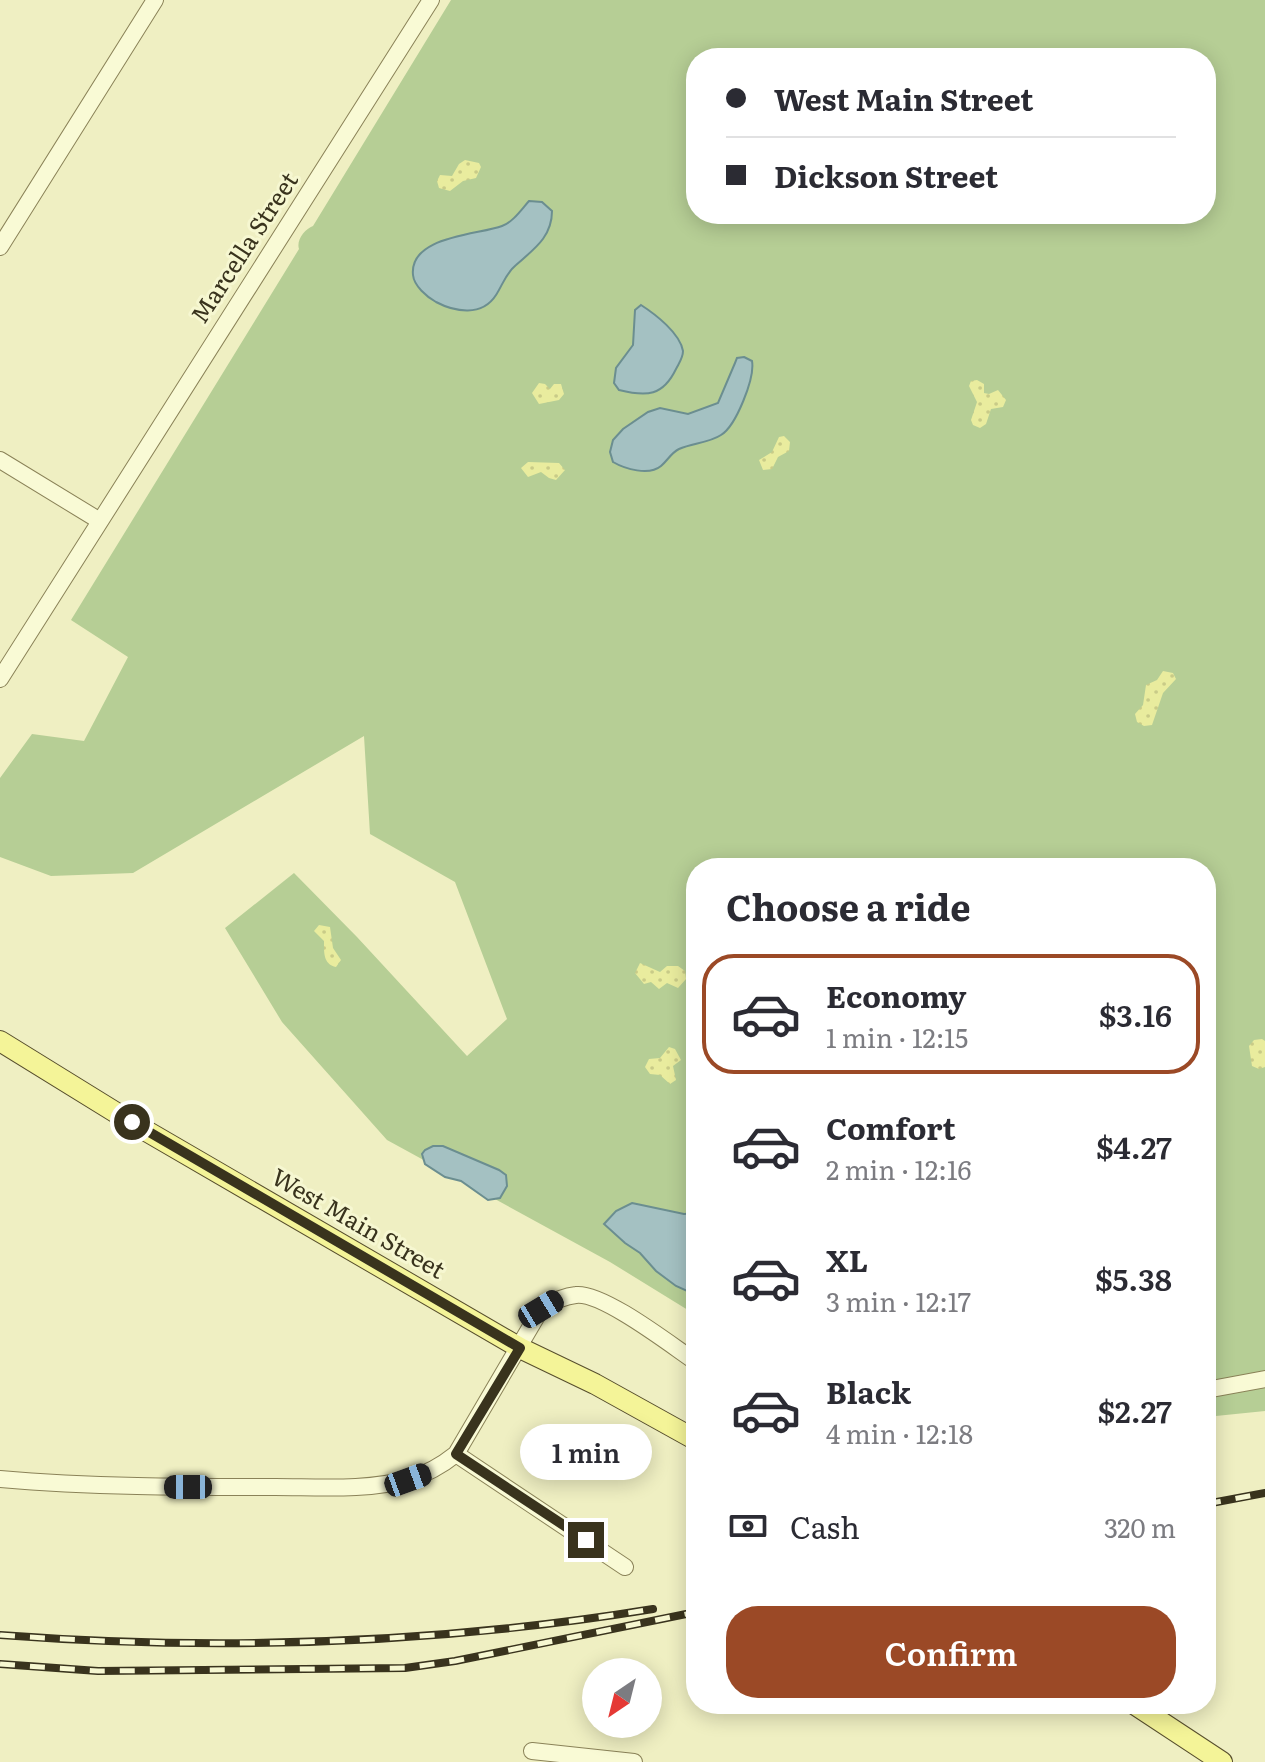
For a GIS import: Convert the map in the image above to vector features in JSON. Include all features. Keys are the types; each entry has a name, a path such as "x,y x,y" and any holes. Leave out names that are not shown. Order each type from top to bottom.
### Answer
{"main road":[{"name":"West Main Street","path":"0,1041 147,1132 520,1348 595,1384 686,1434"},
{"path":"1149,1714 1222,1762"}],"street":[{"path":"0,247 155,0"},
{"name":"Marcella Street","path":"0,679 431,0"},
{"path":"0,460 100,521"},
{"path":"0,1479 144,1487 330,1487 408,1480 436,1469 456,1454 541,1309 578,1294 594,1297 626,1315 686,1355"},
{"path":"1216,1388 1265,1379"},
{"path":"456,1454 625,1567"},
{"path":"532,1751 634,1762"}],"shaded area":[{"path":"451,0 1265,0 1265,1411 1216,1416 1216,858 686,858 686,1309 610,1262 387,1140 282,1022 225,928 294,873 467,1056 507,1019 455,882 370,834 364,736 133,873 51,876 0,857 0,778 32,734 84,741 128,657 71,620 299,249 299,242 313,226"}],"sand":[{"path":"465,160 479,163 481,167 476,178 463,181 450,191 439,188 437,181 440,175 452,176"},
{"path":"971,381 984,384 984,393 998,390 1006,400 1003,407 991,409 986,424 980,428 973,425 971,420 977,402 969,386"},
{"path":"539,383 550,389 554,384 561,384 564,394 559,400 539,404 532,393"},
{"path":"784,436 790,442 789,451 778,457 772,469 763,470 759,460 772,452 779,437"},
{"path":"528,462 559,463 565,470 556,480 541,472 528,477 521,468"},
{"path":"1163,671 1173,673 1176,679 1163,693 1152,725 1144,726 1137,722 1135,714 1143,705 1146,685 1157,680"},
{"path":"319,925 330,927 333,948 341,960 336,967 326,960 324,941 314,931"},
{"path":"640,963 660,972 667,966 678,966 685,971 686,979 678,988 667,983 659,989 651,982 644,984 635,973"},
{"path":"1254,1040 1265,1041 1265,1067 1259,1069 1252,1066 1249,1046"},
{"path":"669,1047 675,1049 681,1060 673,1066 676,1080 670,1084 660,1075 650,1074 645,1067 649,1059 660,1058"}],"water":[{"path":"529,201 542,202 552,211 549,228 541,242 510,272 490,302 476,310 460,310 436,302 418,287 413,275 415,262 422,252 447,239 506,224"},
{"path":"641,305 672,331 683,351 680,363 666,385 646,394 619,390 614,383 616,368 633,345 635,310"},
{"path":"737,358 752,361 747,390 733,422 721,435 679,449 661,466 650,471 630,469 613,462 610,452 613,440 648,412 660,408 688,414 718,403"},
{"path":"433,1146 443,1146 506,1175 507,1186 500,1198 488,1200 461,1181 445,1177 425,1164 422,1154"},
{"path":"632,1203 686,1214 686,1290 656,1271 640,1253 604,1224 616,1211"}],"railway":[{"path":"1216,1502 1265,1493"},
{"path":"0,1635 164,1643 327,1641 490,1630 653,1609"},
{"path":"0,1664 98,1671 405,1668 455,1661 686,1614"}],"route":[{"path":"132,1122 520,1348 456,1454 586,1540"}]}
